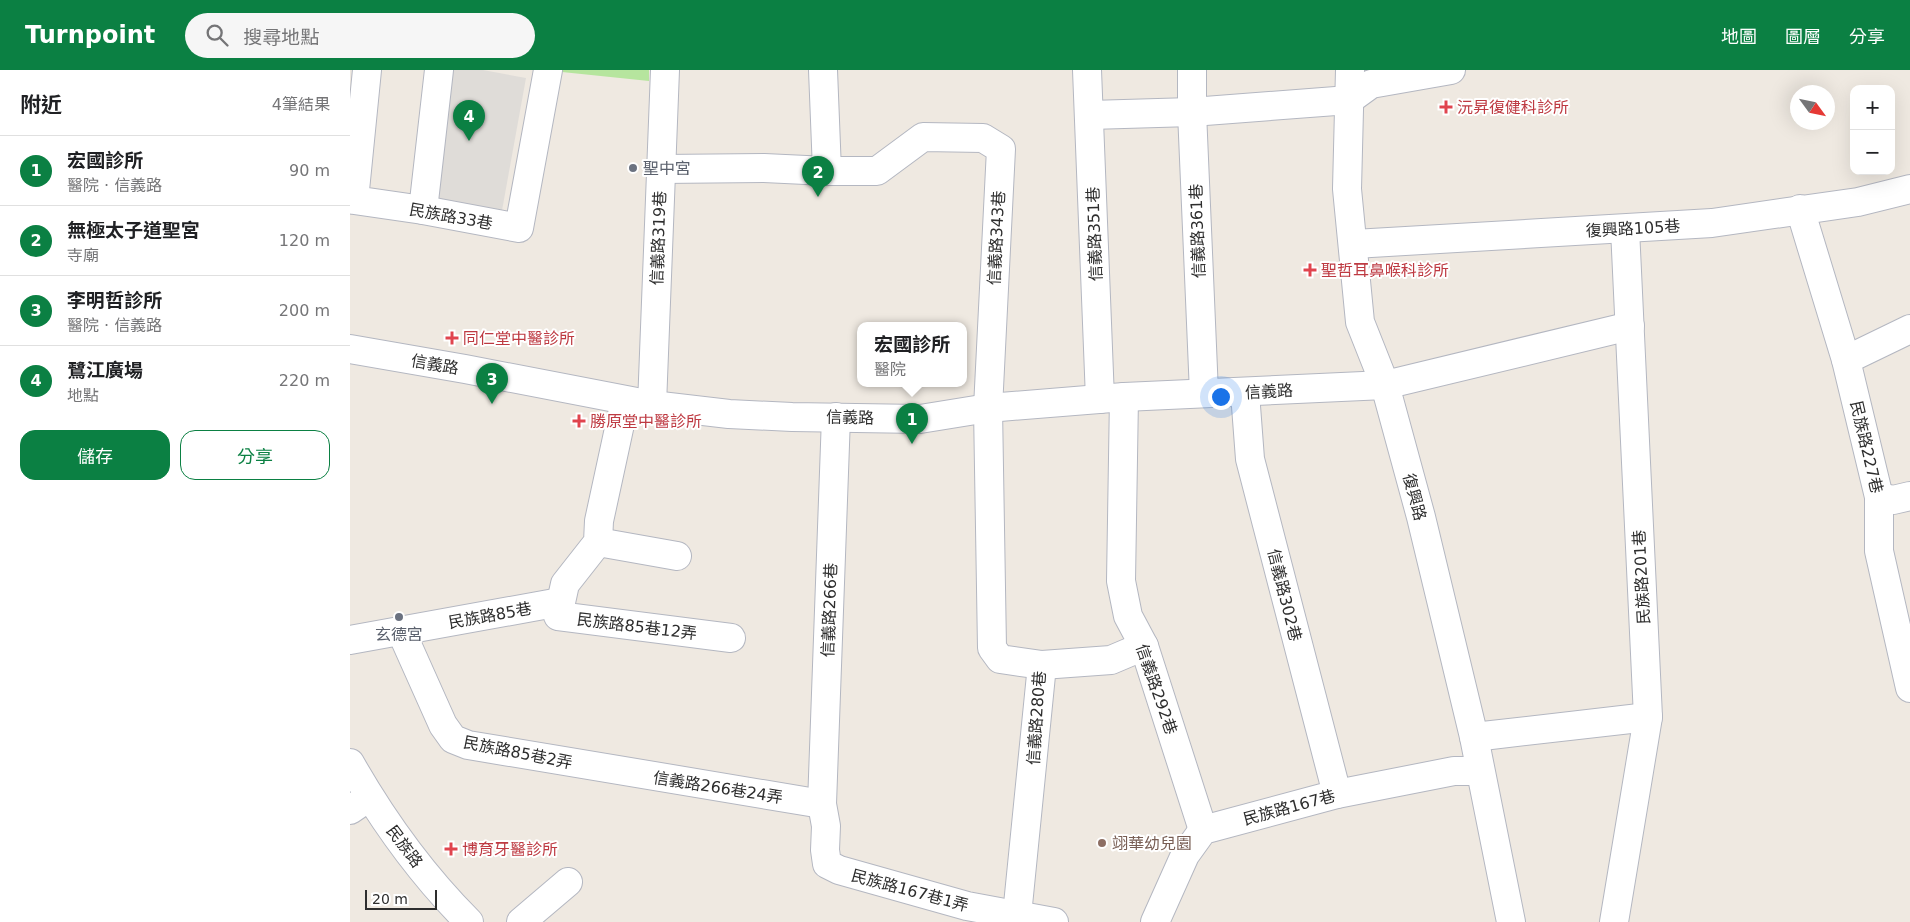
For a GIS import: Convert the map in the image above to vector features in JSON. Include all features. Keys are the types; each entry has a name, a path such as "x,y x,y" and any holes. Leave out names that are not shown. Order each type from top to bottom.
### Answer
{"street":[{"name":"民族路33巷","path":"367,70 352,211 423,210 519,228 548,70"},
{"path":"423,210 439,70"},
{"name":"信義路319巷","path":"639,403 661,169 665,70"},
{"path":"661,169 764,168 827,171 824,70"},
{"name":"信義路351巷","path":"1087,70 1112,398"},
{"name":"信義路361巷","path":"1192,70 1192,112 1204,393"},
{"name":"復興路","path":"1350,70 1347,189 1354,244 1360,322 1385,385 1421,517 1474,737 1479,771 1511,922"},
{"path":"1090,115 1192,112 1349,100 1371,84 1451,70"},
{"name":"信義路343巷","path":"827,171 877,171 923,137 983,138 1001,149 988,408"},
{"name":"復興路105巷","path":"1354,244 1712,223 1858,202 1910,189"},
{"name":"民族路227巷","path":"1800,209 1846,360 1879,497 1879,551 1910,688"},
{"name":"民族路201巷","path":"1614,922 1648,717 1625,229"},
{"name":"信義路","path":"350,349 639,403 729,414 920,419 988,408 1112,398 1385,385 1630,326"},
{"path":"1846,360 1910,329"},
{"name":"信義路302巷","path":"1245,393 1250,459 1336,794"},
{"name":"信義路292巷","path":"1112,398 1122,581 1128,616 1144,646 1203,830"},
{"path":"560,602 565,584 598,542 600,521 639,403"},
{"name":"信義路280巷","path":"988,408 992,648 1000,659 1042,664 1017,915"},
{"name":"信義路266巷","path":"822,804 836,417"},
{"path":"1879,497 1893,500 1910,496"},
{"path":"598,542 677,556"},
{"name":"民族路85巷","path":"350,640 560,602"},
{"name":"民族路85巷12弄","path":"560,602 558,616 731,638"},
{"name":"民族路85巷2弄","path":"401,631 443,725 453,739 468,745 613,769"},
{"path":"1042,664 1111,660 1144,646"},
{"path":"1474,737 1648,717"},
{"name":"民族路","path":"350,763 360,804 409,854 469,922"},
{"name":"信義路266巷24弄","path":"613,769 822,804"},
{"name":"民族路167巷","path":"1203,830 1336,794 1454,771 1479,771"},
{"name":"民族路167巷1弄","path":"822,804 826,826 825,850 827,864 839,870 965,914 1017,915 1054,922"},
{"path":"1155,922 1185,855 1203,830"},
{"path":"521,922 568,882"}],"green space":[{"path":"562,70 649,70 649,81 562,72"}],"shaded area":[{"path":"433,70 483,70 526,78 501,216 416,204"}],"place":[{"name":"沅昇復健科診所","path":"1446,107"},
{"name":"鷺江廣場","path":"469,141"},
{"name":"聖中宮","path":"633,168"},
{"name":"無極太子道聖宮","path":"818,197"},
{"name":"聖哲耳鼻喉科診所","path":"1310,270"},
{"name":"同仁堂中醫診所","path":"452,338"},
{"name":"李明哲診所","path":"492,404"},
{"name":"勝原堂中醫診所","path":"579,421"},
{"name":"宏國診所","path":"912,444"},
{"name":"玄德宮","path":"399,617"},
{"name":"翊華幼兒園","path":"1102,843"},
{"name":"博育牙醫診所","path":"451,849"}]}
